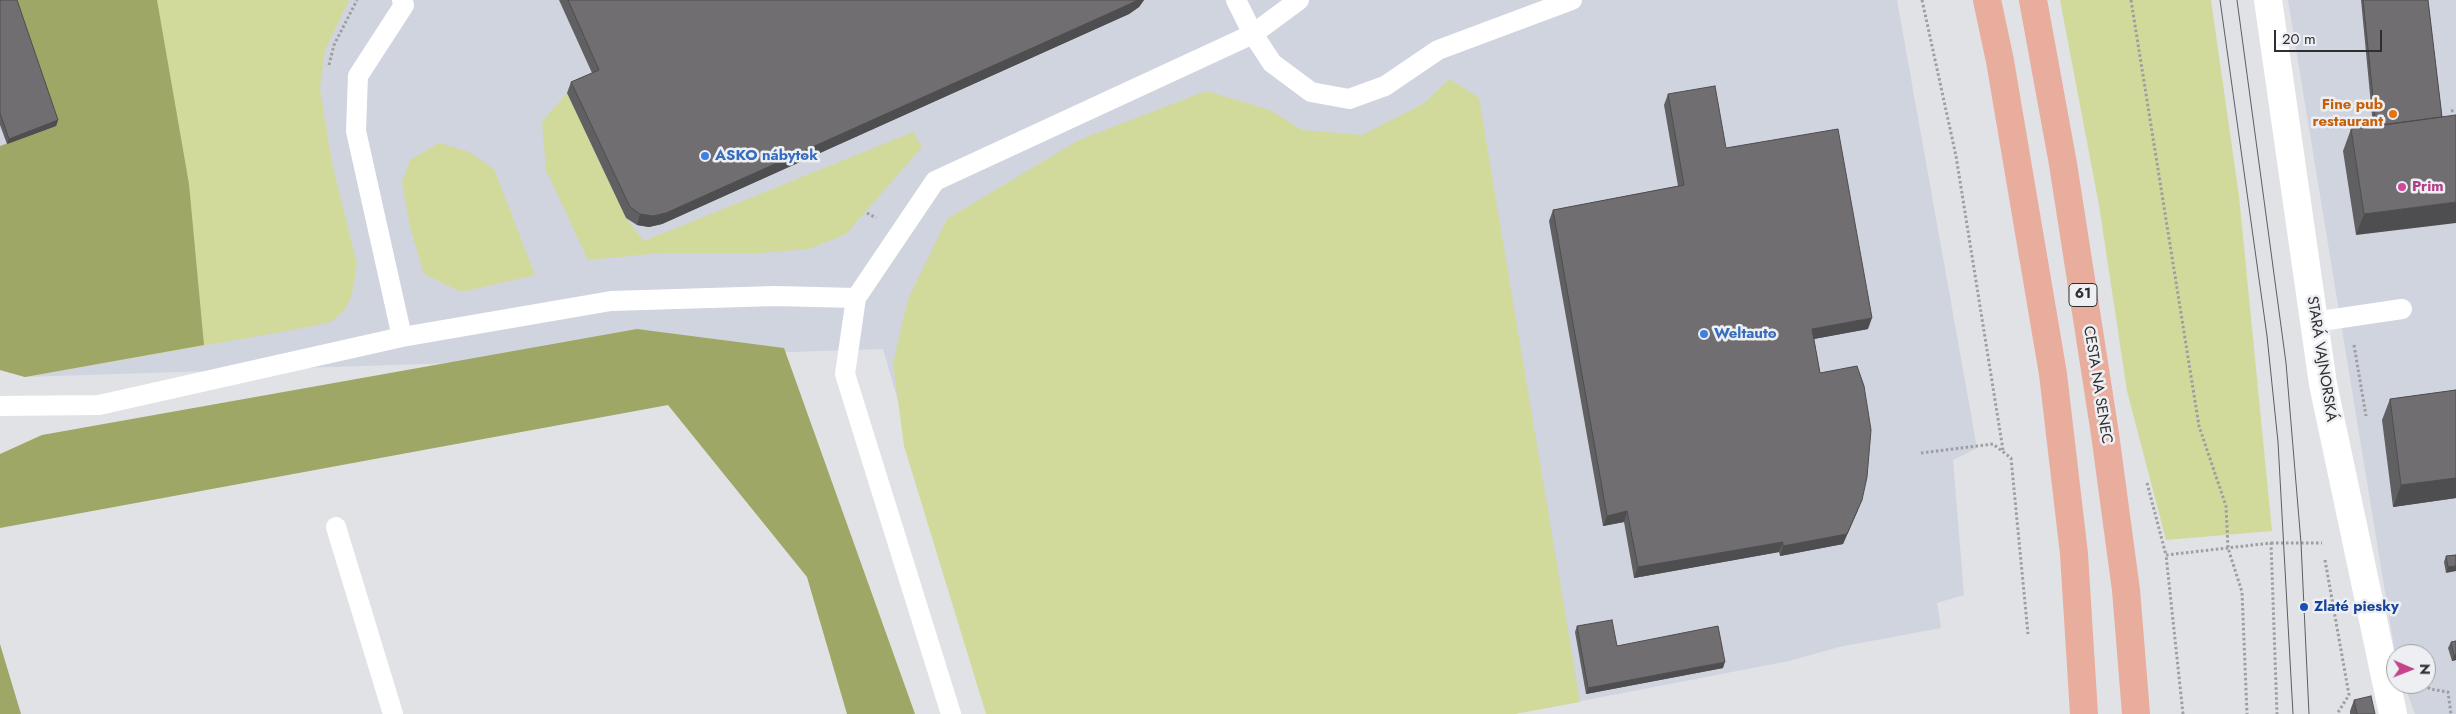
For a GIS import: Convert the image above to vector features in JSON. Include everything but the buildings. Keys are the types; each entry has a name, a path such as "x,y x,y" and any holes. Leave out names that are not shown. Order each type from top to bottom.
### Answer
{"main road":[{"path":"1987,0 2000,60 2053,374 2074,554 2084,714"},
{"name":"CESTA NA SENEC","path":"2033,0 2063,164 2105,434 2126,590 2136,714"}],"street":[{"name":"STARÁ VAJNORSKÁ","path":"2268,0 2323,384 2392,714"}],"lane":[{"path":"402,0 404,5 358,76 356,131 402,337"},
{"path":"1236,0 1253,34 1272,63 1311,92 1349,99 1385,86 1438,50 1572,0"},
{"path":"951,714 845,374 856,298 935,181 1253,34 1299,0"},
{"path":"0,406 99,405 402,337 611,301 775,296 856,298"},
{"path":"2314,322 2402,309"},
{"path":"336,527 393,714"}],"path":[{"path":"350,0 357,1"},
{"path":"1922,0 1956,156 2003,450"},
{"path":"2132,0 2199,426 2226,506 2228,548 2242,592 2247,714"},
{"path":"2451,111 2456,110"},
{"path":"1921,453 1994,444 2011,458 2028,634"},
{"path":"2271,543 2277,714"},
{"path":"2183,714 2166,555 2271,543 2322,543"},
{"path":"2328,586 2349,695 2337,714"},
{"path":"2436,690 2448,692 2451,714"}],"shaded area":[{"path":"0,0 1897,0 1977,448 1953,460 1964,595 1937,603 1941,628 1839,647 1789,661 1514,714 988,714 883,349 25,377 0,370"},
{"path":"2288,0 2456,0 2456,714 2415,714 2408,694 2436,694 2436,644 2394,644"}],"green space":[{"path":"13,0 349,0 325,50 320,89 332,163 357,264 352,294 346,308 331,322 298,329 25,377 0,370 0,146 56,126"},
{"path":"13,0 157,0 189,184 204,345 25,377 0,370 0,146 56,126"},
{"path":"2060,0 2211,0 2239,196 2272,531 2166,540 2127,391 2099,205"},
{"path":"1450,79 1479,98 1580,702 1514,714 986,714 904,446 893,363 908,299 947,219 1079,140 1206,91 1270,110 1302,130 1362,135 1423,104"},
{"path":"567,93 626,218 644,241 913,132 922,147 846,234 809,249 760,253 661,253 588,260 546,170 542,122"},
{"path":"439,143 469,152 494,169 535,275 461,292 424,274 410,227 402,182 410,160"},
{"path":"637,329 784,348 915,714 847,714 807,577 668,405 0,528 0,454 42,435"},
{"path":"0,644 21,714 0,714"}],"tram line":[{"path":"2220,0 2267,336 2278,442 2293,714"},
{"path":"2237,0 2286,363 2301,543 2309,714"}],"place":[{"name":"Fine pub restaurant","path":"2393,114"},
{"name":"ASKO nábytok","path":"705,156"},
{"name":"Prim","path":"2402,187"},
{"name":"Weltauto","path":"1704,334"},
{"name":"Zlaté piesky","path":"2304,607"}]}
